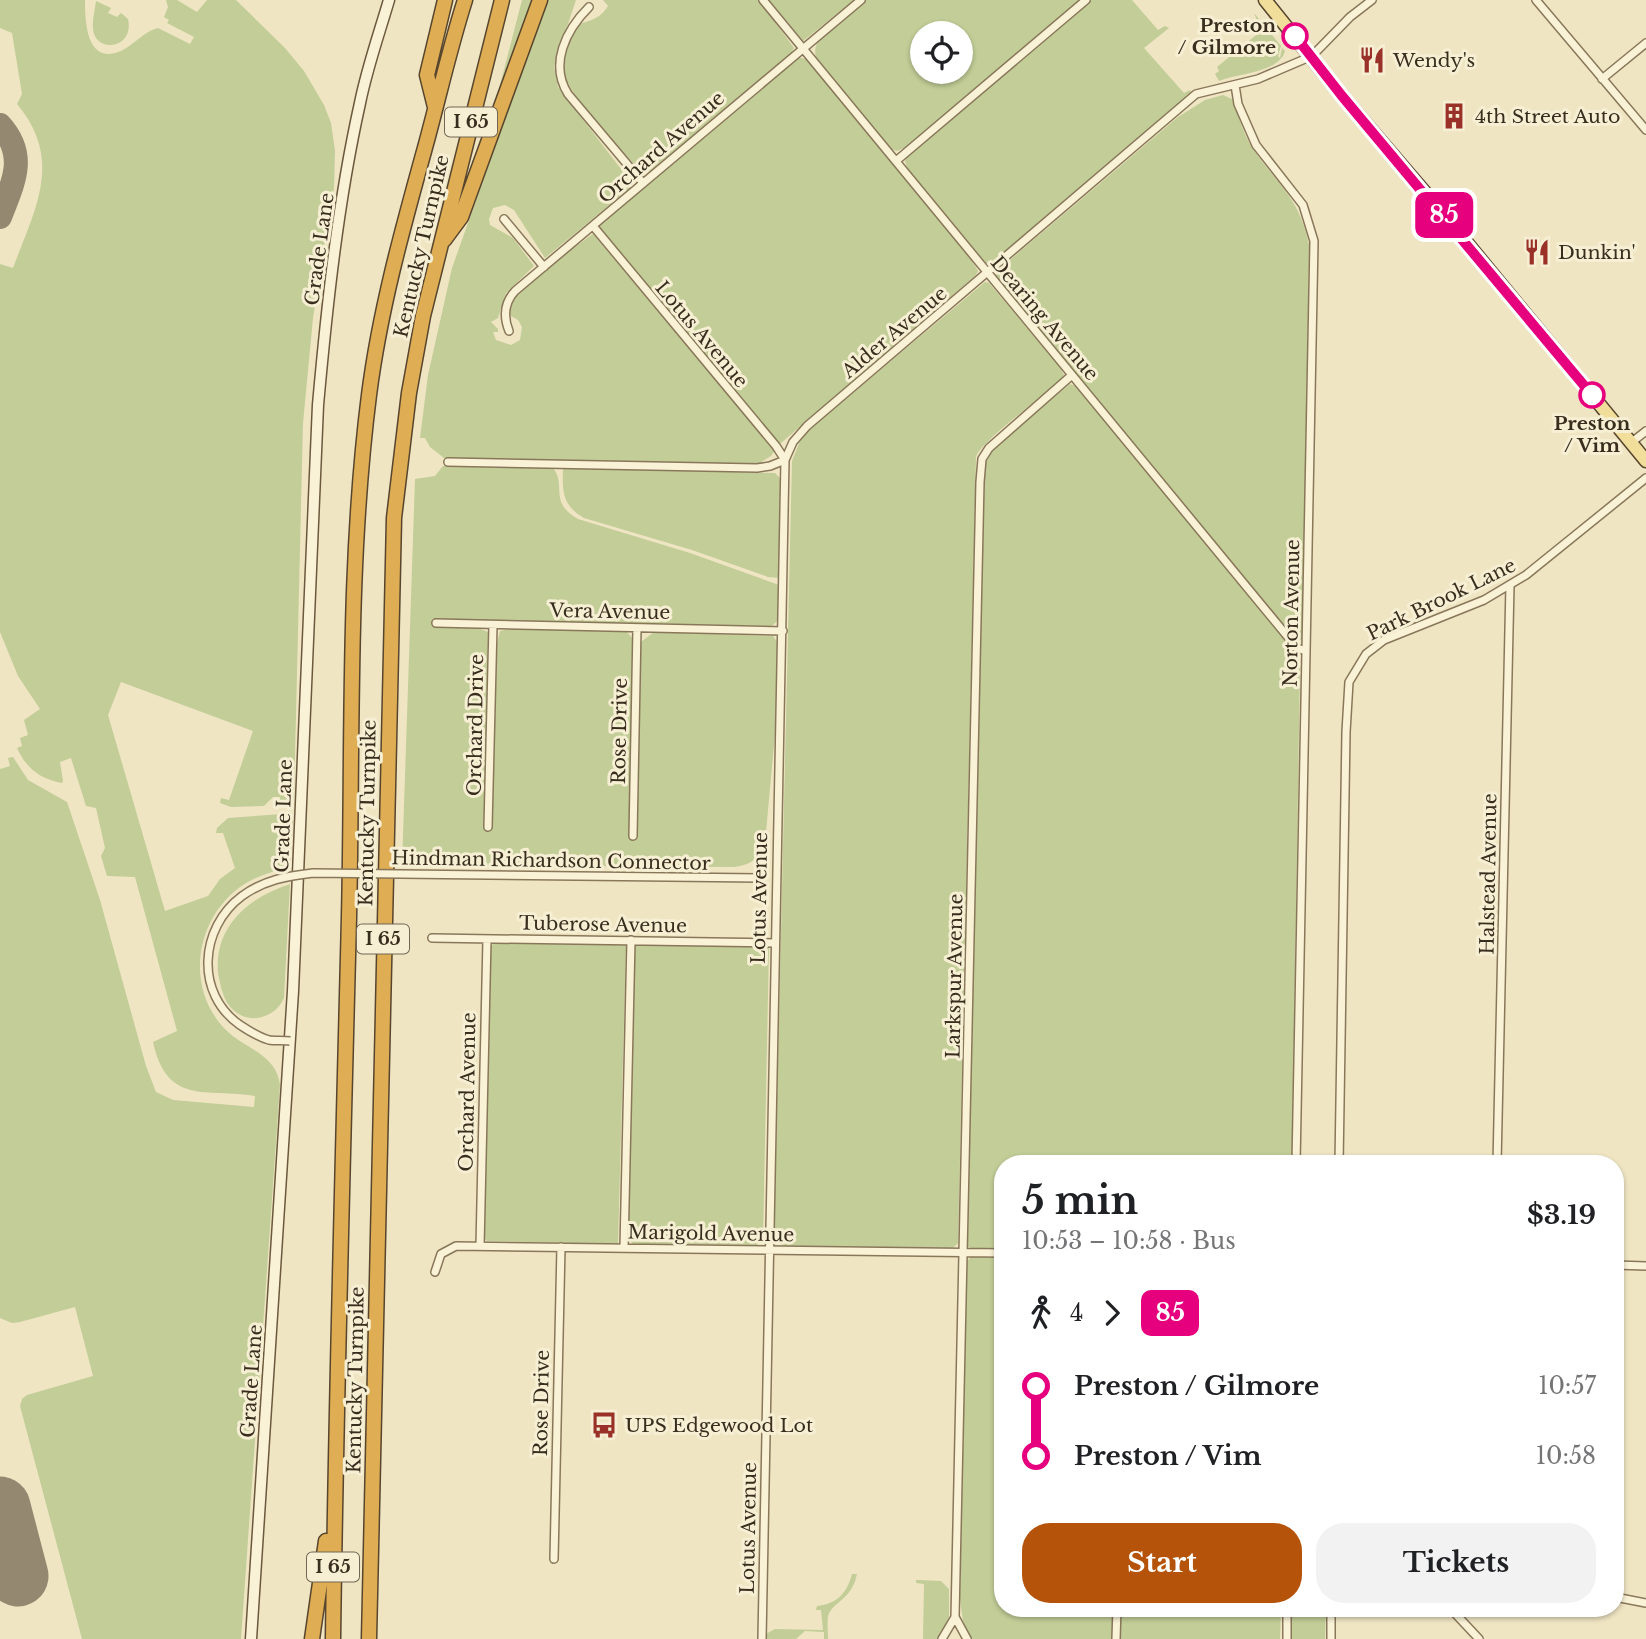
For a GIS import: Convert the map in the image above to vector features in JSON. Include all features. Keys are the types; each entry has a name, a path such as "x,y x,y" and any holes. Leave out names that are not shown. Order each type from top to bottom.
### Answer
{"highway":[{"path":"436,108 427,75 445,0"},
{"name":"I 65","path":"332,1639 353,650 359,491 369,395 383,312 396,252 465,0"},
{"name":"Kentucky Turnpike","path":"369,1639 392,542 408,393 423,316 502,0"},
{"path":"441,244 461,217 540,0"},
{"path":"312,1639 334,1494"}],"main road":[{"name":"Grade Lane","path":"251,1639 290,1041 317,405 348,161 363,90 389,0"},
{"path":"1265,0 1646,461"}],"street":[{"name":"Dearing Avenue","path":"763,0 1297,648 1306,651"},
{"name":"Orchard Avenue","path":"509,331 505,314 510,297 861,0"},
{"path":"896,161 1086,0"},
{"path":"1312,57 1350,17 1372,0"},
{"path":"1536,0 1646,130"},
{"path":"589,7 575,24 563,46 559,66 561,78 569,94 643,183"},
{"path":"1602,79 1646,43"},
{"name":"Alder Avenue","path":"785,460 793,442 807,426 1196,94 1258,79 1312,57"},
{"name":"Norton Avenue","path":"1235,85 1238,104 1255,145 1303,205 1314,242 1296,1155"},
{"path":"504,219 544,267"},
{"name":"Lotus Avenue","path":"593,226 785,460 762,1639"},
{"name":"Larkspur Avenue","path":"942,1639 955,1617 982,459 996,440 1072,375"},
{"path":"1632,442 1646,430"},
{"path":"448,462 757,468 785,460"},
{"name":"Park Brook Lane","path":"1339,1155 1346,713 1347,692 1354,670 1366,654 1384,640 1484,600 1510,585 1646,478"},
{"name":"Halstead Avenue","path":"1497,1155 1510,585"},
{"name":"Vera Avenue","path":"436,623 783,631"},
{"name":"Orchard Drive","path":"488,827 493,625"},
{"name":"Rose Drive","path":"633,836 638,628"},
{"name":"Hindman Richardson Connector","path":"290,1041 269,1040 252,1034 232,1019 217,1002 210,981 209,951 218,925 236,902 265,883 287,876 313,873 775,878"},
{"name":"Tuberose Avenue","path":"432,938 774,943"},
{"name":"Orchard Avenue","path":"480,1246 487,939"},
{"path":"624,1248 631,940"},
{"name":"Marigold Avenue","path":"435,1272 441,1254 456,1246 994,1253"},
{"name":"Rose Drive","path":"554,1559 561,1247"},
{"path":"1624,1265 1646,1266"},
{"path":"1624,1598 1646,1602"},
{"name":"Larkspur Avenue","path":"955,1617 967,1639"},
{"path":"1116,1639 1117,1617"},
{"path":"1287,1617 1287,1639"},
{"path":"1331,1617 1331,1639"},
{"path":"1458,1617 1479,1639"}],"green space":[{"path":"0,0 85,0 90,39 94,47 109,54 121,51 158,28 190,44 194,37 167,23 169,20 164,17 168,7 166,0 177,0 197,12 207,0 236,0 285,48 304,71 331,123 335,151 334,188 313,318 303,423 294,798 286,803 273,805 280,801 280,797 273,797 264,806 231,807 220,803 221,798 229,800 253,731 121,682 108,715 165,911 208,896 220,879 235,868 223,833 216,833 217,828 228,818 282,814 293,821 290,866 252,880 225,901 213,917 201,955 200,975 212,1012 233,1036 266,1058 277,1074 280,1085 241,1639 82,1639 20,1406 27,1395 93,1376 75,1307 20,1322 12,1323 0,1318 0,769 10,766 8,758 13,757 28,780 67,802 100,900 146,1066 156,1092 173,1100 254,1107 255,1096 191,1090 168,1076 159,1062 153,1042 177,1031 135,877 107,876 101,856 105,848 96,808 86,806 71,758 60,762 62,783 35,772 17,748 22,746 20,738 28,735 24,720 40,709 18,676 0,632 0,264 13,268 36,205 42,165 39,145 31,125 17,104 22,94 12,33 0,28"},
{"path":"522,0 534,0 504,90 499,89"},
{"path":"547,0 576,0 554,66 558,87 631,182 630,188 545,258 514,210 505,205 493,208 490,225 513,238 534,266 506,293 498,318 491,322 498,329 498,332 493,332 496,340 511,345 520,340 522,327 518,320 511,316 513,301 538,275 593,234 775,450 758,464 560,463 444,458 430,447 425,438 420,438 428,375 452,268"},
{"path":"603,0 759,0 794,48 650,171 642,172 595,121 572,91 565,77 564,55 577,25 602,14 608,6"},
{"path":"768,0 854,0 803,41"},
{"path":"866,0 1080,0 906,147 897,151 885,143 820,65 816,58 816,46 820,39"},
{"path":"1091,0 1132,0 1158,30 1165,26 1169,28 1144,48 1184,93 1190,90 1192,94 992,262 986,263 908,170 906,157"},
{"path":"96,1 111,8 108,13 117,17 121,13 128,19 129,29 121,42 107,45 95,37 93,26"},
{"path":"1254,13 1281,46 1278,56 1280,58 1282,48 1285,51 1281,58 1275,64 1219,81 1215,74 1219,71 1217,67 1261,31"},
{"path":"797,57 806,59 971,259 978,271 781,443 776,442 598,225"},
{"path":"1223,95 1232,99 1251,146 1293,202 1305,228 1309,245 1303,619 1302,639 1297,641 996,277 997,271 1178,117 1205,100"},
{"path":"985,282 989,283 1064,375 989,440 976,457 958,1243 953,1248 785,1246 778,1243 774,1234 792,461 800,441 809,430"},
{"path":"1070,384 1076,386 1291,647 1300,664 1292,1155 994,1155 994,1249 973,1249 967,1246 984,466 996,445"},
{"path":"443,466 553,468 559,481 563,506 578,519 690,553 779,585 778,620 772,626 434,619 434,626 478,628 488,632 486,827 492,825 496,648 500,631 514,628 627,632 633,639 629,837 637,837 641,642 654,632 773,636 778,643 776,723 765,843 754,860 734,867 402,865 415,479 435,476"},
{"path":"563,469 775,473 780,478 780,578 768,577 692,550 584,518 572,509 565,498"},
{"path":"290,884 284,998 273,1012 266,1016 242,1016 234,1011 224,997 218,973 218,956 222,941 228,927 249,905"},
{"path":"500,941 626,946 618,1244 487,1241 483,1237 489,950 493,944"},
{"path":"635,944 769,947 763,1240 757,1245 633,1244 628,1238"},
{"path":"971,1257 994,1257 994,1617 1113,1617 1112,1639 970,1639 963,1621 960,1599 967,1261"},
{"path":"852,1574 857,1574 851,1590 828,1616 828,1639 824,1639 824,1632 805,1631 796,1639 766,1639 766,1634 775,1629 823,1630 821,1610 816,1610 817,1606 836,1600 847,1587"},
{"path":"916,1580 941,1581 949,1589 949,1617 938,1639 923,1639 924,1584 916,1583"},
{"path":"1121,1617 1281,1617 1280,1639 1120,1639"},
{"path":"1290,1617 1326,1617 1325,1639 1289,1639"}],"taxiway":[{"path":"0,125 9,136 16,159 13,181 0,217"}],"runway":[{"path":"0,1507 18,1576"}],"bus line":[{"name":"85","path":"1295,36 1592,395"}],"place":[{"name":"Preston / Gilmore","path":"1295,36"},
{"name":"Wendy's","path":"1372,60"},
{"name":"4th Street Auto","path":"1454,116"},
{"name":"Dunkin'","path":"1537,252"},
{"name":"Preston / Vim","path":"1592,395"},
{"name":"UPS Edgewood Lot","path":"604,1425"}]}
